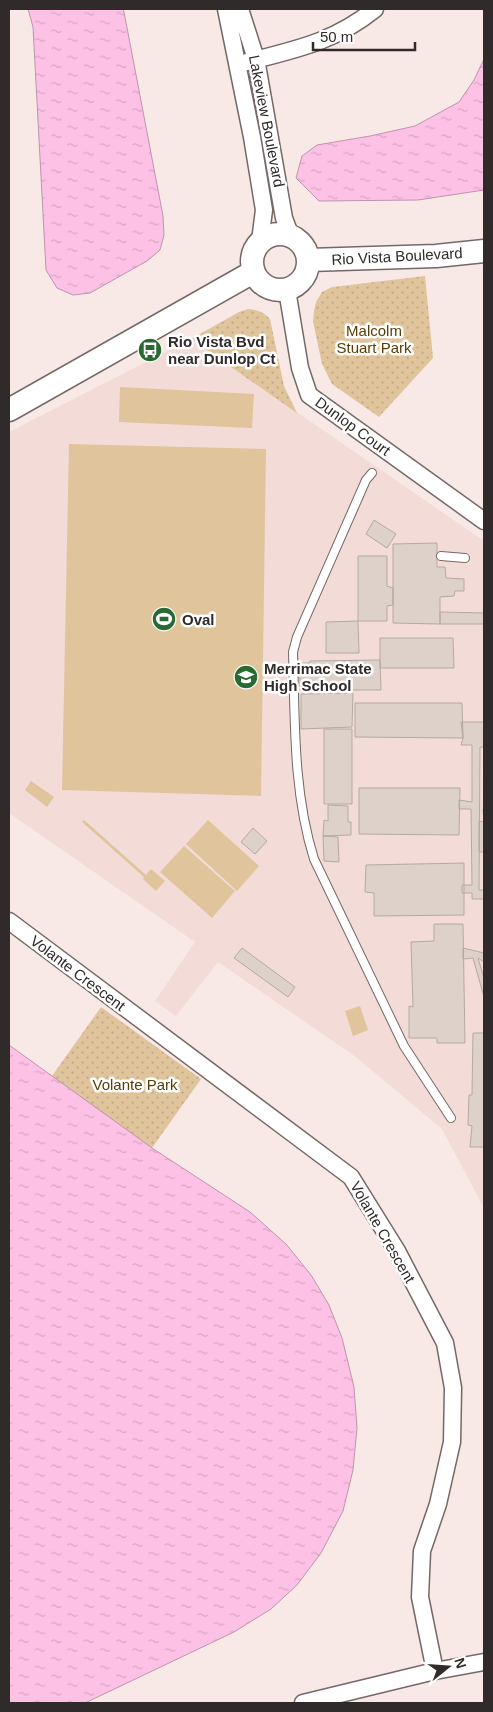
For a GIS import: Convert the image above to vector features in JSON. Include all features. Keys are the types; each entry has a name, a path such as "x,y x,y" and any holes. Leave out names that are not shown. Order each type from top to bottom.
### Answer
{"street":[{"path":"226,9 252,137 264,210 260,241 254,250 252,261 253,272 267,287 276,290 287,290 296,286 308,270 309,260 306,249 300,240 290,234 280,233 269,235 260,241"},
{"name":"Lakeview Boulevard","path":"240,9 256,60 284,218 290,234"},
{"path":"238,64 320,42 342,32 375,9"},
{"name":"Rio Vista Boulevard","path":"309,260 436,256 484,251"},
{"path":"9,410 253,272"},
{"name":"Dunlop Court","path":"287,290 300,368 309,396 484,521"},
{"name":"Volante Crescent","path":"9,921 351,1177 397,1251 445,1343 453,1388 452,1442 438,1504 422,1551 420,1597 436,1672"},
{"path":"303,1703 484,1662"}],"lane":[{"path":"372,473 366,480 297,637 293,652 296,748 300,790 306,836 314,859 404,1046 451,1118"},
{"path":"441,556 465,558"}],"shaded area":[{"name":"Merrimac State High School","path":"191,339 484,541 484,1208 442,1129 356,1057 218,962 176,1016 155,1001 195,942 9,813 9,432"}],"green space":[{"name":"Malcolm Stuart Park","path":"425,276 433,358 379,417 332,384 322,364 313,321 316,302 322,292 332,287"},
{"path":"248,309 260,312 270,319 284,386 297,413 191,339 239,312"},
{"path":"120,387 254,394 252,428 119,422"},
{"name":"Oval","path":"69,444 266,449 261,796 62,790"},
{"path":"31,781 54,797 47,807 25,790"},
{"path":"84,820 146,875 151,869 165,881 156,891 143,879 144,877 82,822"},
{"path":"208,820 259,866 237,891 186,844"},
{"path":"184,846 235,891 212,918 160,872"},
{"path":"360,1006 368,1030 353,1036 345,1011"},
{"name":"Volante Park","path":"101,1007 201,1079 152,1148 52,1076"}],"water":[{"path":"28,9 123,9 124,12 163,216 164,235 160,250 147,261 90,293 73,295 57,288 46,270 33,27"},
{"path":"484,59 484,190 418,200 319,201 296,178 302,156 317,145 415,126 459,102 474,80"},
{"path":"9,1045 152,1148 250,1212 286,1244 311,1275 329,1305 342,1338 354,1387 357,1428 353,1470 343,1511 321,1553 297,1585 271,1609 234,1632 85,1703 9,1703"}],"building":[{"path":"374,520 396,534 387,548 366,534"},
{"path":"437,543 437,567 445,567 446,578 464,579 464,591 455,591 454,596 440,597 440,624 393,623 393,544"},
{"path":"358,556 387,556 387,586 393,588 393,605 387,606 387,621 358,621"},
{"path":"440,612 484,613 484,624 440,624"},
{"path":"358,621 359,653 326,653 326,622"},
{"path":"380,638 453,638 454,668 380,668"},
{"path":"380,660 381,690 300,690 300,663 310,663 310,661"},
{"path":"353,693 352,727 301,729 301,694"},
{"path":"355,703 462,703 463,738 355,737"},
{"path":"461,722 484,722 484,747 480,747 479,890 484,890 484,899 472,899 472,893 462,893 462,885 472,885 471,809 459,809 459,800 472,802 472,745 461,745 463,738"},
{"path":"324,729 352,729 352,804 324,804"},
{"path":"359,788 460,788 459,835 359,834"},
{"path":"328,805 348,806 348,822 351,822 351,835 323,836 324,820 328,821"},
{"path":"479,821 484,822 484,852 479,852"},
{"path":"253,828 267,841 255,854 241,842"},
{"path":"323,836 338,837 339,862 324,861"},
{"path":"464,863 464,915 374,916 374,893 365,892 366,865"},
{"path":"434,924 463,924 465,1043 437,1043 437,1038 409,1038 409,1006 413,1007 411,942 434,941"},
{"path":"242,948 295,987 288,997 234,958"},
{"path":"463,948 484,953 484,962 478,958 484,978 484,997 473,958 463,959"},
{"path":"473,1033 484,1033 484,1147 470,1147 472,1126 468,1125 469,1095 472,1095"}],"place":[{"name":"Rio Vista Bvd near Dunlop Ct","path":"150,350"},
{"name":"Oval","path":"164,619"},
{"name":"Merrimac State High School","path":"246,677"}]}
